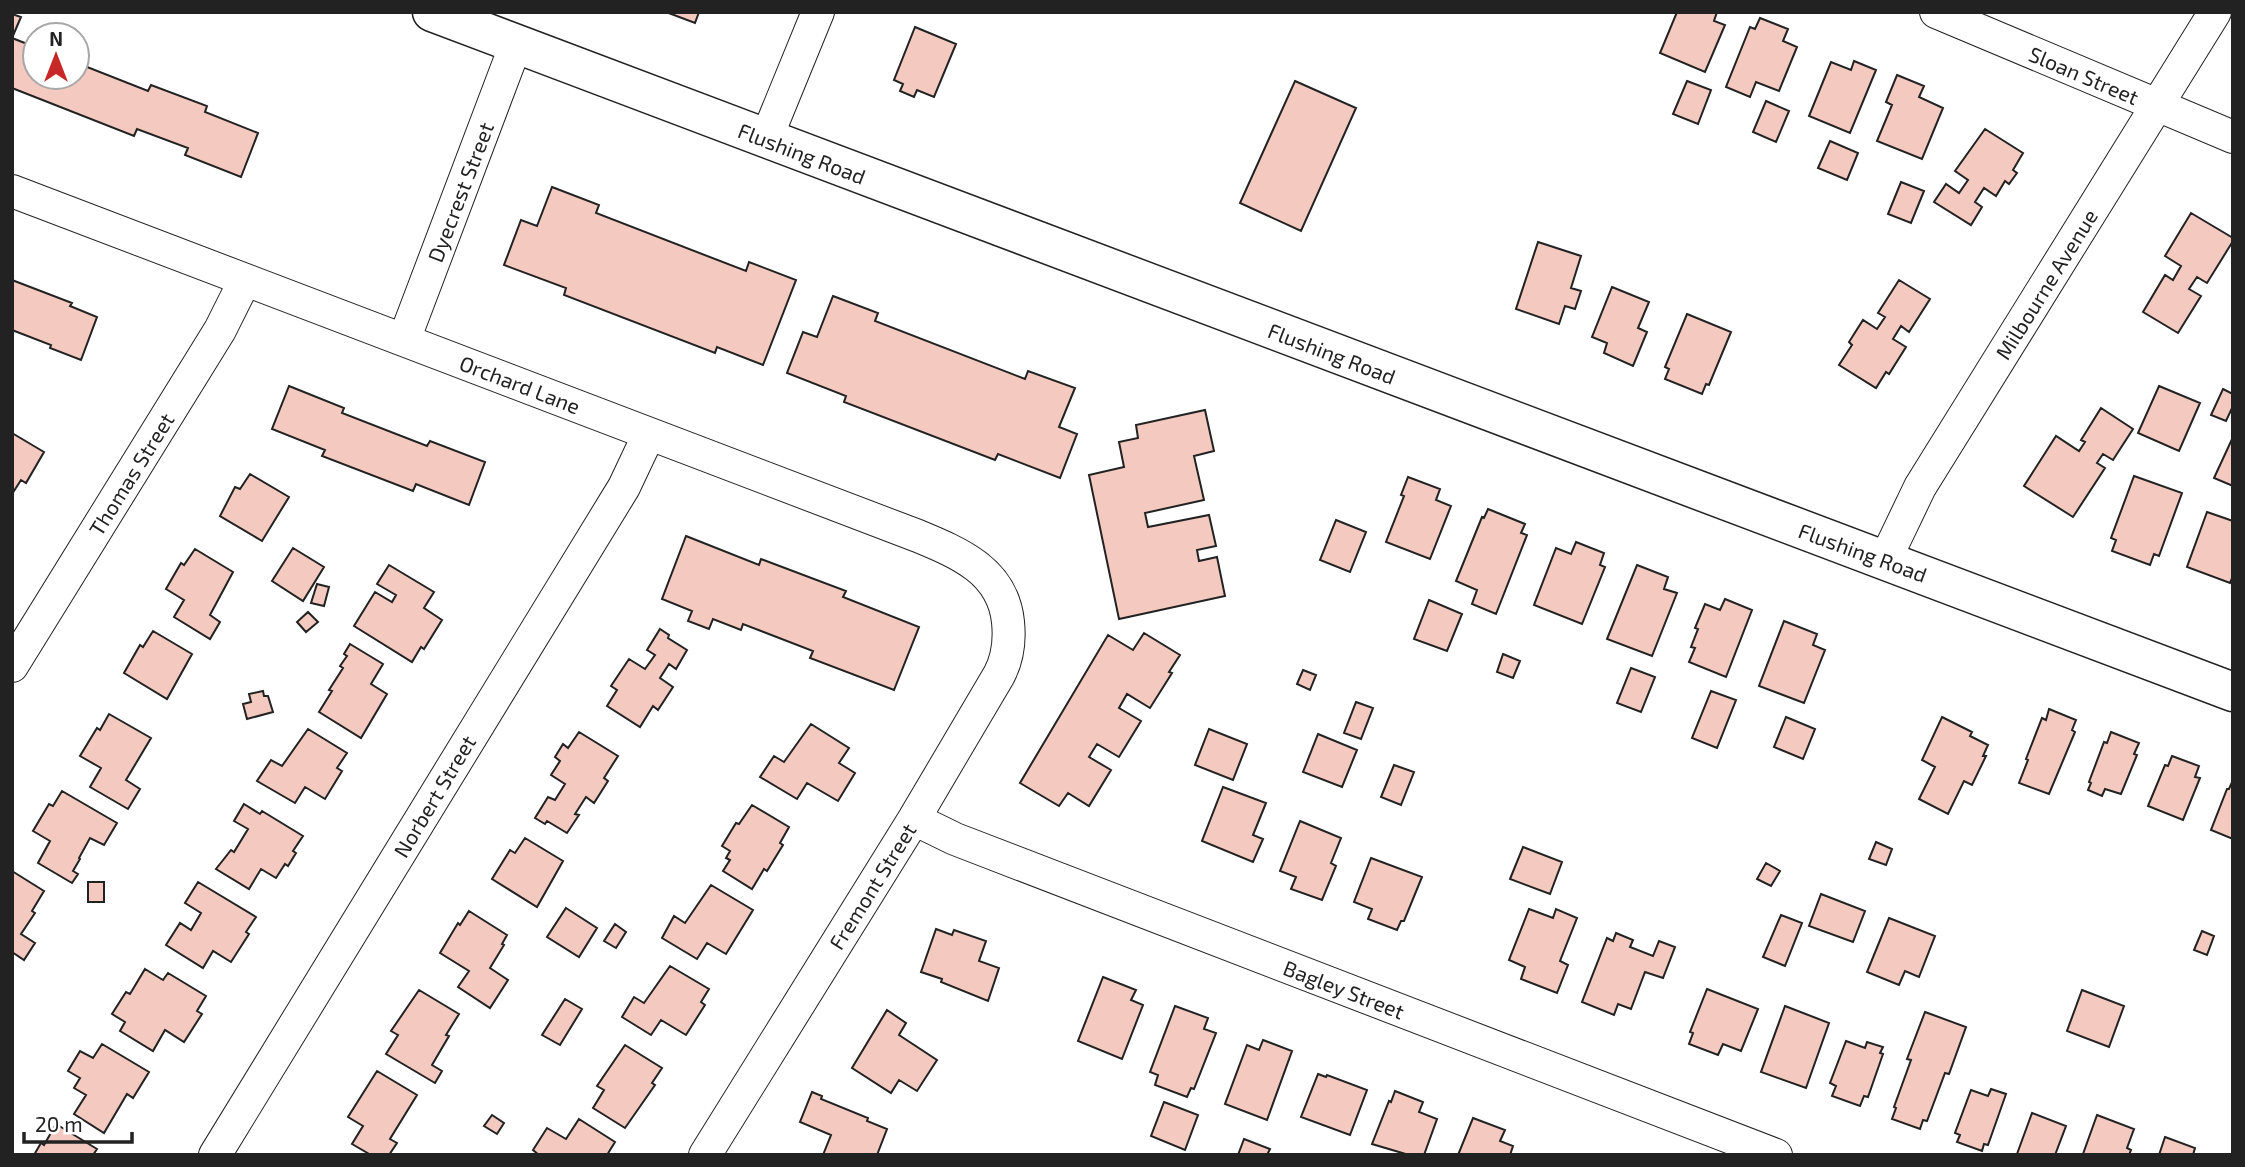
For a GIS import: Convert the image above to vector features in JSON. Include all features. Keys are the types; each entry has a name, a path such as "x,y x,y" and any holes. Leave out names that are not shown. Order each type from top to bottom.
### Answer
{"main road":[{"name":"Flushing Road","path":"432,12 2233,692"}],"street":[{"path":"766,139 818,12"},
{"name":"Sloan Street","path":"1936,12 2233,136"},
{"name":"Milbourne Avenue","path":"1885,560 1920,487 2216,12"},
{"name":"Dyecrest Street","path":"404,340 516,44"},
{"name":"Orchard Lane","path":"12,191 955,551 989,576 997,586 1006,607"},
{"name":"Thomas Street","path":"12,666 220,330 245,280"},
{"name":"Norbert Street","path":"215,1155 624,487 649,434"},
{"name":"Fremont Street","path":"705,1155 914,819 1004,665 1009,635 1006,607"},
{"name":"Bagley Street","path":"914,819 968,844 1776,1155"}],"building":[{"path":"666,12 699,12 695,23"},
{"path":"1677,12 1717,12 1714,21 1725,25 1705,72 1660,53"},
{"path":"12,14 21,17 12,38"},
{"path":"1760,18 1788,29 1783,41 1797,47 1779,91 1756,82 1750,97 1726,87 1750,27 1755,29"},
{"path":"915,27 956,44 934,97 917,90 914,97 900,91 903,84 894,80"},
{"path":"12,38 21,42 21,91 91,91 91,69 148,91 151,85 207,106 205,112 258,133 241,177 185,155 188,148 137,129 134,136 12,88"},
{"path":"1854,61 1876,70 1850,133 1809,116 1831,62 1851,70"},
{"path":"1897,75 1924,86 1919,97 1943,108 1922,159 1877,141 1892,105 1886,102"},
{"path":"1295,81 1356,108 1301,231 1240,203"},
{"path":"1687,81 1711,90 1698,124 1673,114"},
{"path":"1766,101 1789,111 1776,142 1753,132"},
{"path":"1985,129 2023,153 2013,170 2017,173 2009,184 2005,181 1996,196 1984,188 1975,202 1982,207 1971,225 1934,202 1946,184 1959,193 1968,180 1955,171"},
{"path":"1830,141 1858,153 1847,180 1818,168"},
{"path":"1901,182 1924,191 1911,223 1888,214"},
{"path":"552,187 599,205 596,213 746,271 749,262 796,280 763,365 717,347 715,353 564,295 566,288 504,265 521,220 537,226"},
{"path":"2191,213 2233,238 2233,241 2207,283 2197,277 2189,289 2201,296 2178,333 2143,312 2165,275 2173,280 2181,266 2165,256"},
{"path":"1538,242 1581,256 1571,288 1581,291 1575,309 1565,306 1559,324 1516,309"},
{"path":"12,280 72,303 70,306 97,317 81,360 12,330"},
{"path":"1899,280 1930,299 1909,332 1901,326 1893,339 1906,347 1889,374 1886,372 1876,388 1839,365 1863,320 1877,329 1885,317 1878,313"},
{"path":"1612,287 1649,302 1638,328 1647,332 1633,366 1604,353 1607,343 1592,337"},
{"path":"833,296 878,313 875,321 1025,379 1028,371 1075,388 1059,427 1077,434 1060,478 998,454 995,460 844,402 846,396 787,373 803,332 817,337"},
{"path":"1687,314 1731,332 1709,385 1706,384 1702,394 1665,379 1669,369 1665,367"},
{"path":"289,386 344,408 342,413 427,446 430,441 485,462 469,505 416,484 413,491 322,456 325,450 272,429"},
{"path":"2159,386 2200,403 2179,451 2138,433"},
{"path":"2223,389 2233,394 2233,406 2226,421 2211,415"},
{"path":"2101,408 2133,429 2113,460 2103,454 2097,463 2105,468 2073,517 2024,486 2056,436 2079,451 2085,442 2081,440"},
{"path":"1205,410 1214,451 1194,456 1204,500 1145,513 1148,527 1209,515 1216,546 1197,550 1199,561 1217,557 1225,596 1119,619 1089,475 1124,467 1119,442 1138,438 1136,425"},
{"path":"12,433 44,452 26,483 21,480 12,494"},
{"path":"2233,437 2233,486 2214,478"},
{"path":"250,474 289,497 262,541 220,516 235,487 240,489"},
{"path":"2134,476 2182,493 2159,556 2154,554 2150,565 2112,551 2116,540 2111,538"},
{"path":"1408,477 1440,489 1436,500 1451,506 1430,559 1386,542 1404,496 1401,495"},
{"path":"1488,509 1525,524 1521,533 1527,535 1496,614 1472,604 1477,590 1456,581 1482,517 1484,518"},
{"path":"2207,512 2233,521 2233,576 2230,583 2187,567"},
{"path":"1336,520 1366,532 1350,572 1320,560"},
{"path":"686,536 759,565 761,559 846,591 843,597 919,627 894,690 810,658 813,651 743,624 741,630 713,619 709,629 688,621 692,611 662,599"},
{"path":"1576,542 1604,553 1600,565 1605,567 1582,624 1534,605 1556,548 1571,554"},
{"path":"293,548 324,567 303,601 272,581"},
{"path":"195,549 233,572 210,615 220,622 210,639 174,617 184,600 166,589 181,563 184,565"},
{"path":"389,565 434,592 424,608 442,620 424,649 421,647 412,662 354,626 375,592 392,602 396,595 377,584"},
{"path":"1637,565 1668,577 1664,589 1677,593 1652,656 1607,639"},
{"path":"317,584 329,587 324,606 311,603"},
{"path":"1725,599 1752,610 1726,677 1689,662 1695,648 1691,647 1698,629 1695,628 1705,604 1720,610"},
{"path":"1429,600 1462,614 1447,651 1414,639"},
{"path":"308,612 318,622 306,632 297,622"},
{"path":"1784,621 1817,634 1813,645 1825,650 1804,703 1759,686"},
{"path":"660,629 669,635 668,638 687,650 676,669 669,664 660,678 673,687 658,710 653,706 640,727 607,706 617,690 611,686 629,659 645,669 655,655 647,650"},
{"path":"153,631 192,654 167,699 124,673 140,645 143,647"},
{"path":"1144,633 1180,655 1150,708 1127,694 1119,708 1141,721 1119,757 1097,744 1089,757 1111,770 1089,806 1068,793 1059,806 1020,783 1108,635 1133,650"},
{"path":"350,644 383,664 371,684 387,694 361,738 319,712 343,668 340,666 347,656 344,654"},
{"path":"1503,654 1520,661 1513,678 1497,672"},
{"path":"1631,668 1655,677 1641,712 1617,703"},
{"path":"1303,670 1316,675 1310,690 1297,684"},
{"path":"263,691 264,696 268,696 273,712 247,719 243,704 251,702 249,694"},
{"path":"1711,691 1736,700 1717,748 1692,738"},
{"path":"1356,702 1373,708 1361,739 1344,733"},
{"path":"2049,709 2076,720 2072,730 2075,732 2049,794 2019,783 2042,718 2046,720"},
{"path":"109,714 151,738 126,780 140,789 128,809 90,787 101,768 80,756"},
{"path":"1786,717 1815,729 1803,759 1774,747"},
{"path":"1942,717 1972,732 1970,736 1988,745 1983,756 1986,756 1972,785 1964,781 1948,814 1919,799 1935,767 1922,760"},
{"path":"811,724 849,748 839,763 855,773 838,801 807,783 797,799 760,777 774,756 784,762"},
{"path":"308,729 347,753 337,768 342,771 325,799 305,787 295,803 257,781 271,760 282,766"},
{"path":"1209,729 1247,744 1233,780 1195,765"},
{"path":"579,732 618,756 604,778 608,781 594,803 586,797 575,814 579,815 567,833 547,821 545,824 535,818 548,797 555,800 565,784 551,775 560,761 555,757 563,744 568,748"},
{"path":"2111,732 2139,743 2134,754 2137,755 2121,794 2105,789 2102,796 2088,790 2091,783 2089,782 2104,742 2107,743"},
{"path":"1318,734 1357,750 1342,787 1303,772"},
{"path":"2172,756 2199,766 2195,777 2200,778 2183,820 2148,806 2165,765 2168,766"},
{"path":"1394,765 1414,772 1401,805 1381,797"},
{"path":"2233,780 2233,839 2211,830"},
{"path":"1223,787 1266,803 1253,835 1263,839 1253,862 1202,841"},
{"path":"62,791 117,823 104,845 90,838 73,871 78,874 72,883 38,863 50,841 33,831 49,804 53,806"},
{"path":"244,804 260,814 262,811 303,836 293,851 296,853 288,866 285,864 276,878 261,869 249,889 216,869 231,850 234,852 248,829 234,821"},
{"path":"752,805 789,827 780,843 783,845 752,889 723,871 730,860 726,858 730,851 722,846 736,823 739,824"},
{"path":"1300,821 1341,838 1331,863 1336,866 1322,900 1291,889 1296,877 1280,871"},
{"path":"525,838 563,861 537,907 492,879 510,850 515,853"},
{"path":"1876,842 1892,849 1886,865 1869,859"},
{"path":"1523,847 1562,862 1550,894 1510,879"},
{"path":"1371,858 1422,877 1404,921 1401,921 1397,930 1368,919 1372,909 1354,902"},
{"path":"1766,863 1780,871 1771,886 1757,879"},
{"path":"12,871 44,891 32,911 35,913 21,934 35,943 24,960 12,952"},
{"path":"88,882 104,882 104,902 88,902"},
{"path":"198,882 256,917 246,932 249,934 231,962 213,951 203,968 166,945 180,923 191,930 201,913 185,903"},
{"path":"711,885 753,910 726,954 707,943 697,959 662,938 674,916 685,923"},
{"path":"1821,894 1865,911 1853,942 1809,926"},
{"path":"566,908 597,928 579,957 547,937"},
{"path":"1529,909 1553,918 1556,909 1577,918 1560,961 1568,965 1557,993 1521,979 1525,967 1509,960"},
{"path":"469,911 507,935 490,968 508,980 490,1008 458,987 469,971 440,953 458,923 460,925"},
{"path":"1781,915 1802,923 1785,966 1763,957"},
{"path":"1889,918 1935,936 1919,977 1905,971 1899,985 1867,972"},
{"path":"615,924 626,932 616,948 604,941"},
{"path":"936,929 952,935 954,930 986,941 979,961 999,968 988,1001 921,972"},
{"path":"2202,931 2214,936 2207,955 2194,950"},
{"path":"1616,933 1633,940 1630,947 1653,956 1659,941 1675,947 1663,978 1645,972 1631,1009 1618,1004 1614,1015 1582,1002 1607,938 1613,941"},
{"path":"670,966 709,989 701,1002 705,1005 686,1035 661,1020 651,1035 622,1017 634,997 644,1003"},
{"path":"145,969 163,980 168,973 206,996 197,1011 202,1014 184,1042 165,1030 153,1051 120,1031 125,1022 112,1014 126,992 130,994"},
{"path":"1103,977 1136,990 1131,1000 1143,1005 1122,1059 1078,1041"},
{"path":"1707,989 1758,1009 1741,1051 1723,1044 1718,1055 1689,1044 1693,1033 1690,1032"},
{"path":"419,990 459,1014 432,1065 442,1071 435,1083 386,1054 398,1035 391,1031"},
{"path":"2082,990 2124,1006 2109,1047 2067,1031"},
{"path":"565,999 582,1009 560,1045 542,1035"},
{"path":"1175,1006 1208,1018 1204,1029 1216,1033 1194,1089 1191,1088 1187,1097 1155,1085 1158,1075 1150,1072"},
{"path":"1785,1006 1829,1023 1806,1088 1761,1072"},
{"path":"887,1010 906,1023 899,1035 937,1060 917,1091 899,1080 891,1093 852,1068"},
{"path":"1925,1012 1966,1027 1949,1074 1945,1073 1927,1121 1923,1120 1920,1129 1892,1119 1911,1060 1907,1059"},
{"path":"1263,1040 1292,1051 1267,1120 1225,1104 1247,1045 1259,1050"},
{"path":"1846,1041 1865,1048 1867,1042 1883,1047 1868,1097 1864,1096 1860,1106 1832,1096 1836,1086 1830,1083"},
{"path":"102,1044 149,1072 133,1098 127,1094 104,1133 74,1114 86,1095 74,1088 80,1078 68,1071 80,1051 93,1058"},
{"path":"625,1045 662,1068 652,1083 655,1085 625,1128 593,1108 604,1090 597,1086"},
{"path":"377,1071 417,1095 390,1139 397,1143 389,1155 371,1155 352,1144 363,1126 348,1117"},
{"path":"1318,1074 1367,1090 1350,1135 1301,1117"},
{"path":"1991,1089 2006,1094 1988,1145 1984,1144 1982,1151 1957,1142 1960,1135 1955,1133 1971,1090 1988,1096"},
{"path":"1395,1091 1423,1102 1419,1112 1437,1119 1424,1155 1409,1155 1372,1144"},
{"path":"812,1092 822,1096 821,1099 868,1118 867,1121 887,1129 877,1155 823,1155 831,1135 800,1122"},
{"path":"1164,1102 1198,1115 1185,1150 1151,1136"},
{"path":"2032,1113 2066,1126 2055,1155 2017,1154"},
{"path":"492,1115 504,1123 497,1134 484,1126"},
{"path":"2097,1115 2134,1129 2127,1148 2131,1150 2129,1155 2083,1154"},
{"path":"1473,1118 1505,1130 1500,1141 1513,1146 1510,1155 1458,1155"},
{"path":"579,1119 615,1142 607,1155 539,1155 533,1150 547,1128 566,1139"},
{"path":"56,1124 97,1149 93,1155 34,1155 41,1143 44,1145"},
{"path":"2165,1137 2195,1148 2193,1155 2159,1155"},
{"path":"1244,1139 1270,1149 1267,1155 1238,1155"}]}
